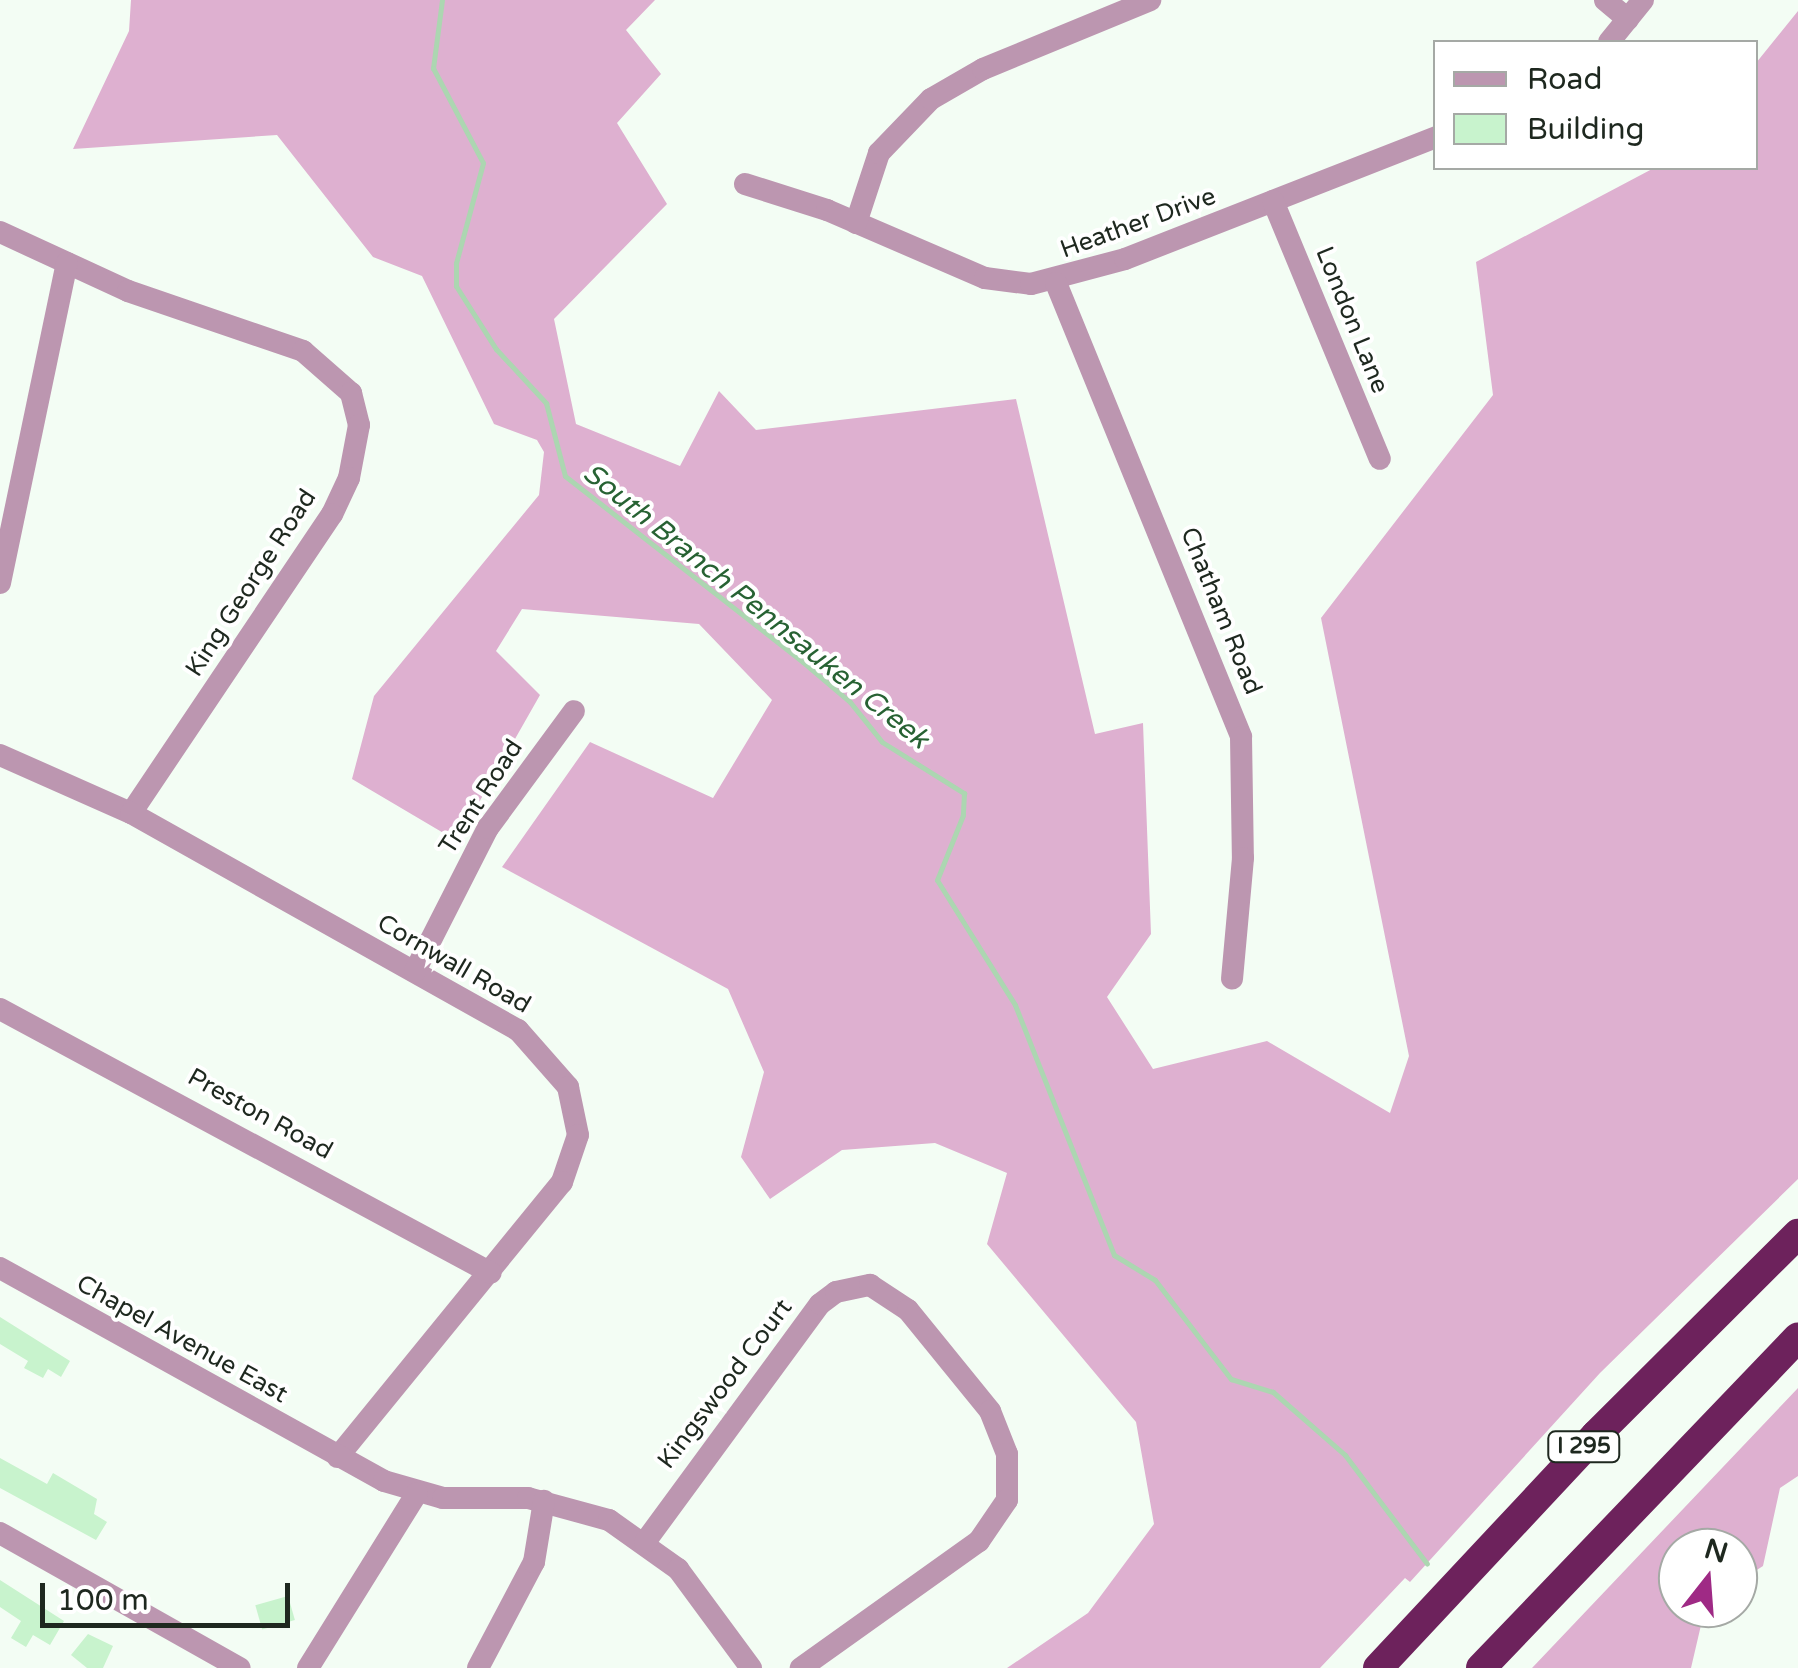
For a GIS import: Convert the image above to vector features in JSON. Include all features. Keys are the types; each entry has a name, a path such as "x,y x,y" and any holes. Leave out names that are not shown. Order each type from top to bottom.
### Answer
{"highway":[{"name":"I 295","path":"1378,1668 1596,1435 1798,1234"},
{"name":"I 295","path":"1481,1668 1798,1337"}],"street":[{"path":"856,223 879,153 931,99 996,63 1150,0"},
{"path":"1605,0 1628,20"},
{"path":"1611,40 1643,0"},
{"name":"Heather Drive","path":"744,184 856,223 985,278 1056,282 1433,138"},
{"name":"London Lane","path":"1272,201 1380,459"},
{"name":"King George Road","path":"0,232 128,292 303,351 351,394 359,424 349,478 332,514 132,813"},
{"path":"0,582 67,263"},
{"name":"Chatham Road","path":"1056,282 1241,737 1243,858 1232,978"},
{"name":"Trent Road","path":"415,971 488,828 574,711"},
{"name":"Cornwall Road","path":"0,754 132,813 415,971 518,1030 557,1068 575,1112 578,1136 570,1170 491,1274 338,1457"},
{"name":"Preston Road","path":"0,1008 491,1274"},
{"name":"Chapel Avenue East","path":"0,1268 338,1457 417,1492"},
{"name":"Kingswood Court","path":"645,1542 820,1304 836,1292 870,1284 908,1310 990,1411 1007,1454 1007,1500 979,1541 802,1668"},
{"path":"308,1668 417,1492 544,1501 608,1520 645,1542 678,1570 750,1668"},
{"path":"478,1668 534,1562 544,1501"},
{"path":"0,1534 240,1668"}],"shaded area":[{"path":"131,0 655,0 626,30 661,74 617,123 667,204 554,319 576,424 680,466 719,391 756,430 1016,399 1095,734 1143,723 1151,934 1107,997 1153,1069 1267,1041 1390,1113 1409,1056 1321,618 1493,395 1476,262 1650,170 1758,170 1758,61 1798,11 1798,1179 1600,1373 1410,1582 1405,1578 1320,1668 1007,1668 1088,1613 1154,1524 1136,1422 987,1244 1007,1173 935,1143 842,1150 770,1199 741,1157 764,1072 728,989 502,867 590,742 713,798 772,700 699,624 522,609 496,651 540,695 457,841 352,779 374,696 539,495 544,452 537,440 494,424 422,276 373,257 277,135 73,149 129,31"},
{"path":"1798,1388 1798,1476 1780,1488 1763,1566 1758,1569 1758,1528 1665,1528"},
{"path":"1658,1535 1658,1628 1700,1628 1691,1668 1532,1668"}],"building":[{"path":"0,1317 70,1361 61,1377 48,1369 43,1378 24,1368 28,1361 0,1344"},
{"path":"0,1458 47,1484 53,1473 97,1499 94,1514 107,1522 96,1540 0,1488"},
{"path":"0,1580 64,1621 50,1645 33,1635 26,1647 11,1638 21,1621 0,1607"},
{"path":"288,1596 295,1620 262,1629 255,1605"},
{"path":"88,1634 113,1646 103,1668 87,1668 71,1655"}],"waterway":[{"name":"South Branch Pennsauken Creek","path":"442,0 433,68 483,163 456,263 456,286 496,349 546,403 565,476 803,662 850,702 882,742 964,793 963,815 937,880 1015,1005 1114,1255 1155,1280 1231,1379 1273,1392 1345,1455 1427,1564"}]}
